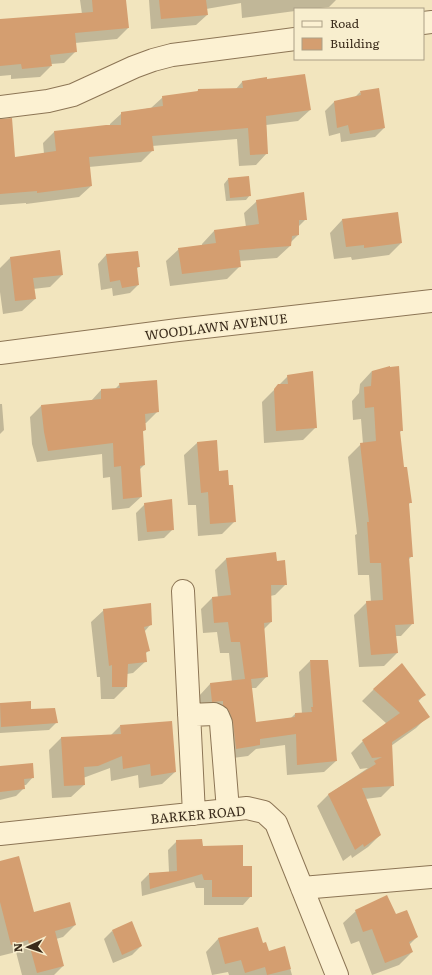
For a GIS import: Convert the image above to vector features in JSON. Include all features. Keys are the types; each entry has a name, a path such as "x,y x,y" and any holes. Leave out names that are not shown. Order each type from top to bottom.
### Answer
{"street":[{"path":"0,107 63,98 73,95 146,62 172,55 294,39"},
{"name":"WOODLAWN AVENUE","path":"0,353 178,330 432,301"},
{"path":"183,591 194,814"},
{"path":"189,715 214,714 218,716 221,723 228,810"},
{"name":"BARKER ROAD","path":"0,834 247,808 264,812 276,823 337,975"},
{"path":"302,888 432,877"}],"building":[{"path":"92,0 126,0 129,28 75,33 77,52 50,55 52,66 22,69 21,64 0,66 0,19 93,12"},
{"path":"159,0 206,0 208,15 161,19"},
{"path":"305,74 311,110 266,116 268,154 250,155 248,128 152,136 154,151 89,157 92,186 37,193 37,191 0,194 0,119 12,118 15,157 56,151 54,131 106,125 121,125 121,112 163,106 162,96 198,91 198,89 243,88 242,81 267,77 267,79"},
{"path":"379,88 385,128 350,134 348,125 337,128 334,101 361,95 360,91"},
{"path":"249,176 251,196 230,198 228,178"},
{"path":"304,192 307,220 299,220 299,235 292,236 291,246 239,250 241,267 182,274 178,248 216,243 214,230 259,224 256,200"},
{"path":"398,212 402,243 364,248 364,245 346,247 342,219"},
{"path":"60,250 63,275 33,278 36,299 15,301 10,257"},
{"path":"138,251 140,267 137,267 139,285 122,288 120,280 110,282 106,254"},
{"path":"390,366 399,366 403,431 400,431 404,467 407,467 412,503 409,503 413,557 409,557 414,624 395,625 398,653 371,655 366,601 383,600 381,563 370,563 367,522 369,522 360,443 376,441 374,407 365,408 364,387 371,386 372,371"},
{"path":"313,371 317,428 276,431 274,389 278,384 288,384 287,375"},
{"path":"157,380 159,412 145,414 146,430 143,431 145,465 140,466 142,497 123,499 121,466 114,467 113,443 48,451 41,405 101,399 101,389 120,388 119,383"},
{"path":"217,440 219,471 228,470 229,485 233,485 236,522 210,524 208,492 201,493 197,442"},
{"path":"172,499 174,530 147,532 144,503"},
{"path":"276,552 277,561 285,560 287,585 271,585 272,622 264,623 268,677 251,679 256,722 295,717 295,713 312,712 310,660 328,660 337,761 297,765 296,734 260,739 260,745 236,749 233,722 229,711 223,705 223,701 212,702 210,683 245,679 240,642 231,642 228,622 214,623 212,597 231,595 226,558"},
{"path":"151,603 152,625 144,627 150,651 146,652 147,662 128,664 127,687 112,687 112,665 109,666 103,609"},
{"path":"402,663 426,695 418,700 430,717 392,742 394,786 362,788 381,835 364,847 363,844 355,850 328,794 376,764 374,761 382,757 372,758 362,740 400,713 373,689"},
{"path":"31,701 31,709 55,708 58,723 1,727 0,703"},
{"path":"172,721 176,772 151,776 150,764 123,769 122,756 98,766 84,767 85,785 64,786 61,737 121,734 120,725"},
{"path":"33,763 34,778 24,779 25,789 0,792 0,766"},
{"path":"202,839 203,846 243,845 243,866 252,866 252,897 212,897 212,880 204,880 202,874 150,889 149,873 177,871 176,840"},
{"path":"19,856 34,912 70,902 76,925 55,931 64,966 37,973 28,940 11,945 0,902 0,861"},
{"path":"387,895 396,914 407,910 418,937 409,942 413,952 385,963 372,929 363,932 355,910"},
{"path":"132,921 142,946 122,955 112,930"},
{"path":"258,927 263,943 266,942 269,951 285,946 291,969 267,975 265,967 245,973 241,960 225,964 218,938"}]}
